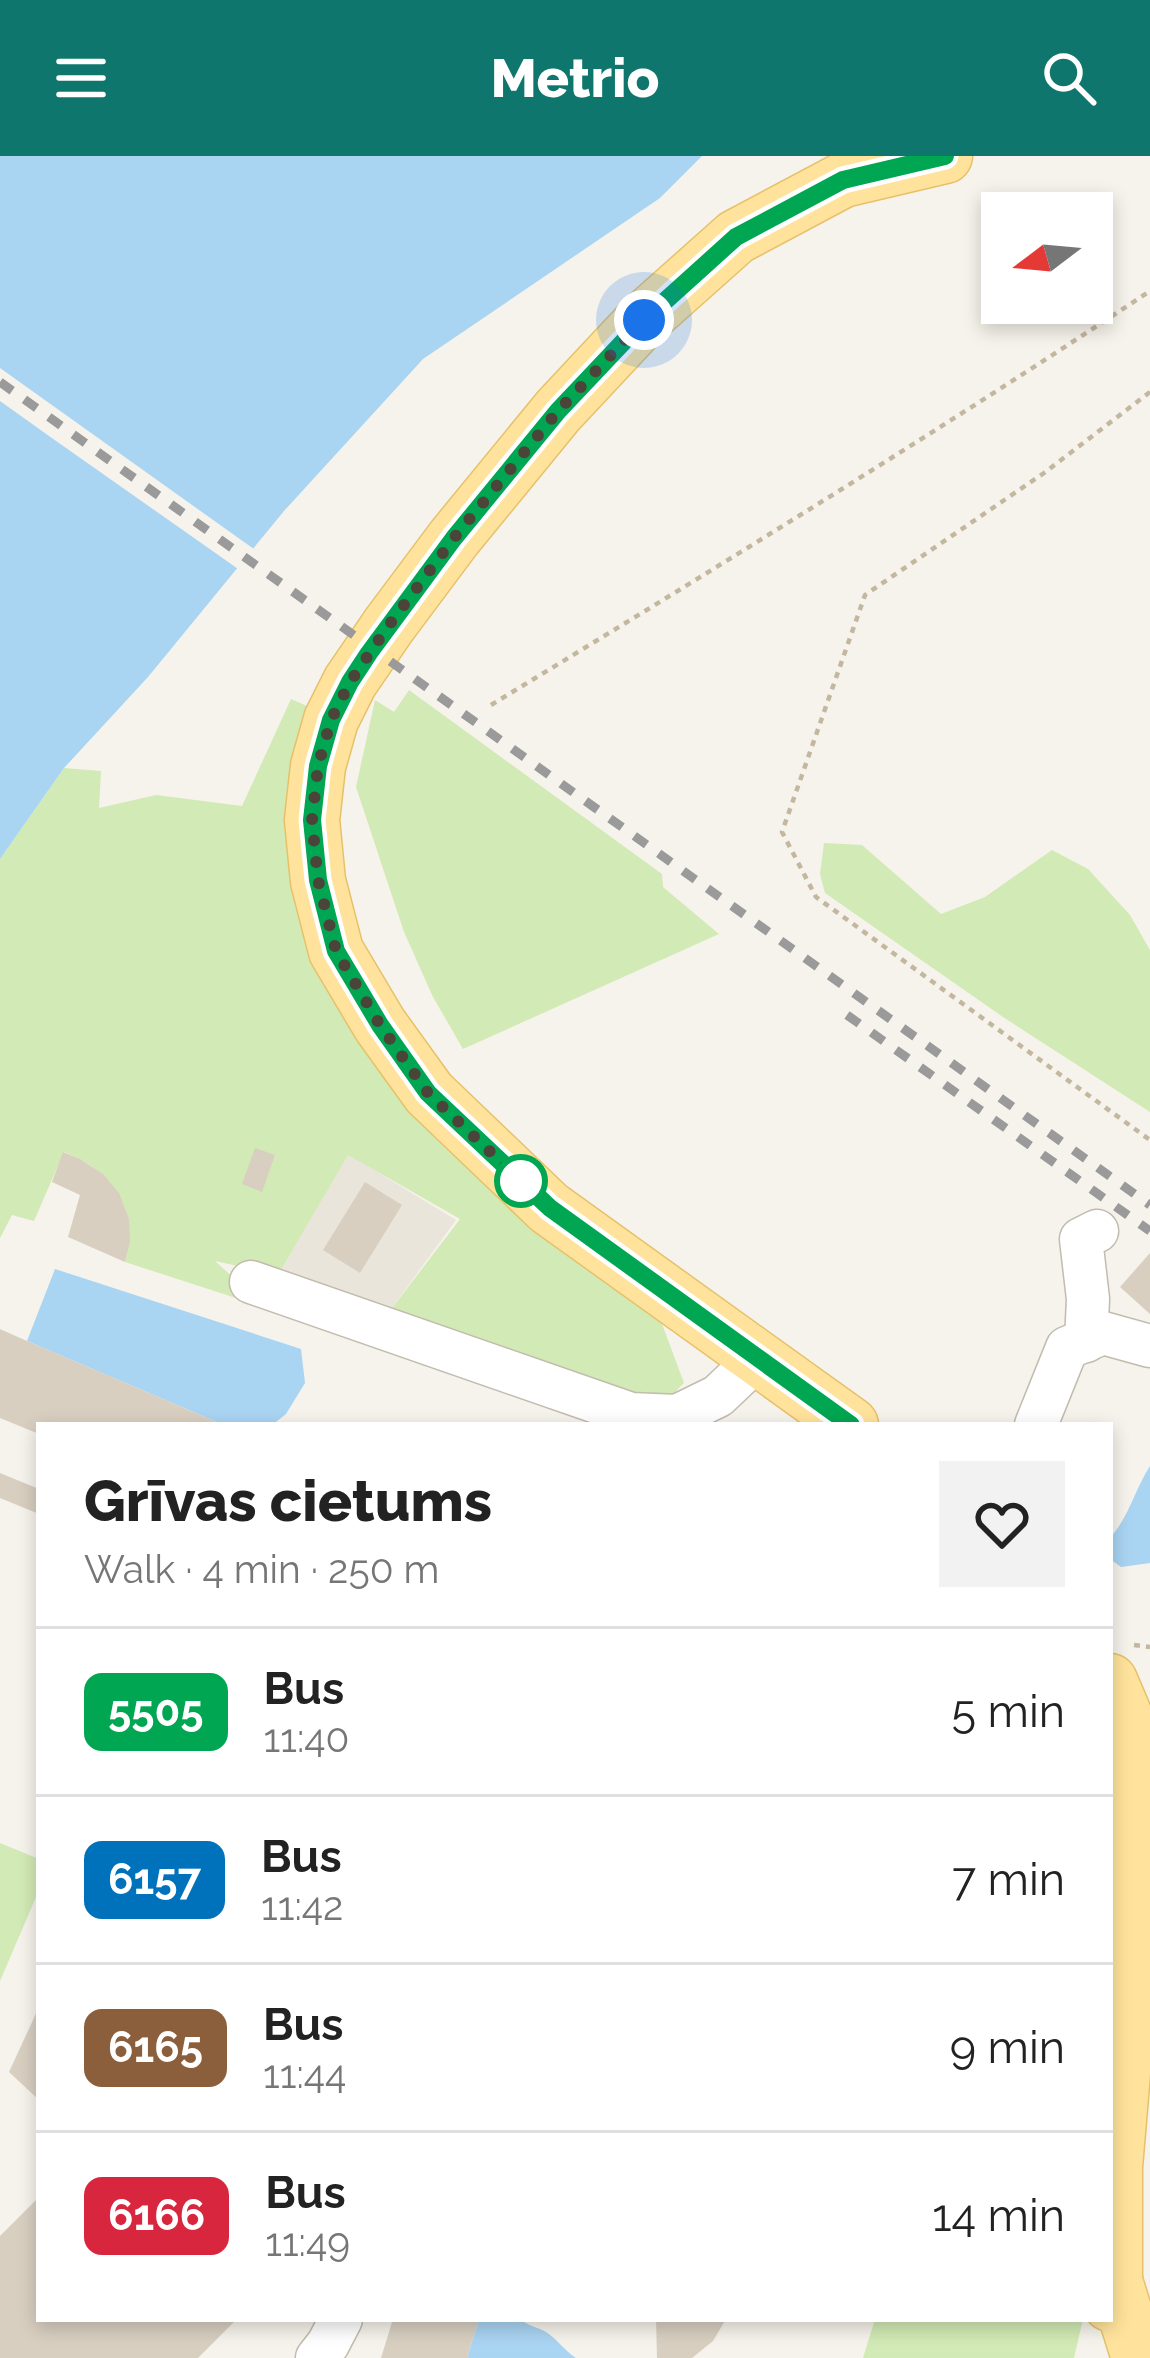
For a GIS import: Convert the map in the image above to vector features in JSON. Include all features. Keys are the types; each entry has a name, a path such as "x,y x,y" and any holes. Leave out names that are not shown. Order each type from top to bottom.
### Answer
{"main road":[{"path":"847,1422 550,1208 428,1093 336,951 318,880 312,820 318,766 331,720 350,682 454,538 558,411 644,320 736,237 843,180 945,156"},
{"path":"1113,1688 1127,1721 1140,1803 1138,1894 1113,2234"},
{"path":"1113,2306 1139,2358"},
{"path":"1097,2358 1106,2322"}],"lane":[{"path":"1086,1341 1088,1299 1081,1239 1097,1231"},
{"path":"251,1282 631,1414 677,1416 718,1396 758,1358"},
{"path":"1037,1422 1067,1348 1103,1334 1150,1346"},
{"path":"317,2358 339,2322"}],"path":[{"path":"491,705 775,533 1150,291"},
{"path":"1150,392 1044,473 865,596 782,832 816,897 1150,1140"}],"shaded area":[{"path":"348,1154 456,1220 386,1316 278,1275"}],"green space":[{"path":"409,690 662,874 663,887 719,934 463,1049 404,932 356,787 375,700 394,712"},
{"path":"291,699 314,709 320,957 661,1321 684,1383 663,1404 386,1316 460,1219 348,1155 278,1275 215,1261 246,1289 508,1386 125,1262 128,1224 118,1194 96,1170 64,1152 34,1221 12,1215 0,1238 0,859 64,768 101,771 99,808 156,795 242,806"},
{"path":"824,843 862,845 941,914 985,897 1052,850 1088,869 1130,915 1150,950 1150,1112 825,893 820,874"},
{"path":"0,1843 36,1858 36,1897 0,1981"},
{"path":"874,2322 1082,2322 1074,2358 863,2358"}],"water":[{"path":"0,156 702,156 660,198 423,359 284,511 148,677 64,768 0,859"},
{"path":"55,1269 301,1349 305,1383 276,1422 217,1422 27,1341"},
{"path":"1150,1466 1150,1563 1121,1567 1113,1561 1113,1534"},
{"path":"478,2322 524,2322 546,2332 576,2358 467,2358"}],"pier":[{"path":"0,368 258,552 241,571 49,436 0,401"}],"building":[{"path":"255,1148 275,1155 262,1192 242,1184"},
{"path":"63,1152 103,1174 119,1193 129,1219 125,1262 68,1237 80,1195 52,1182"},
{"path":"365,1182 402,1205 360,1273 323,1250"},
{"path":"1150,1253 1150,1314 1120,1287"},
{"path":"0,1329 217,1422 36,1422 36,1433 0,1418"},
{"path":"0,1473 36,1488 36,1513 0,1498"},
{"path":"36,2014 36,2097 9,2072"},
{"path":"36,2200 36,2322 234,2322 198,2358 0,2358 0,2236"},
{"path":"392,2322 478,2322 467,2358 381,2358"},
{"path":"656,2322 724,2322 713,2341 692,2358 657,2358"}],"railway":[{"path":"0,382 1150,1205"},
{"path":"847,1015 1150,1231"}],"bus line":[{"name":"5505","path":"847,1422 550,1208 428,1093 336,951 318,880 312,820 318,766 331,720 369,653 454,538 558,411 644,320 736,237 843,180 945,156"}],"route":[{"path":"521,1181 428,1093 336,951 318,880 312,820 318,766 331,720 350,682 389,625 558,411 644,320"}]}
